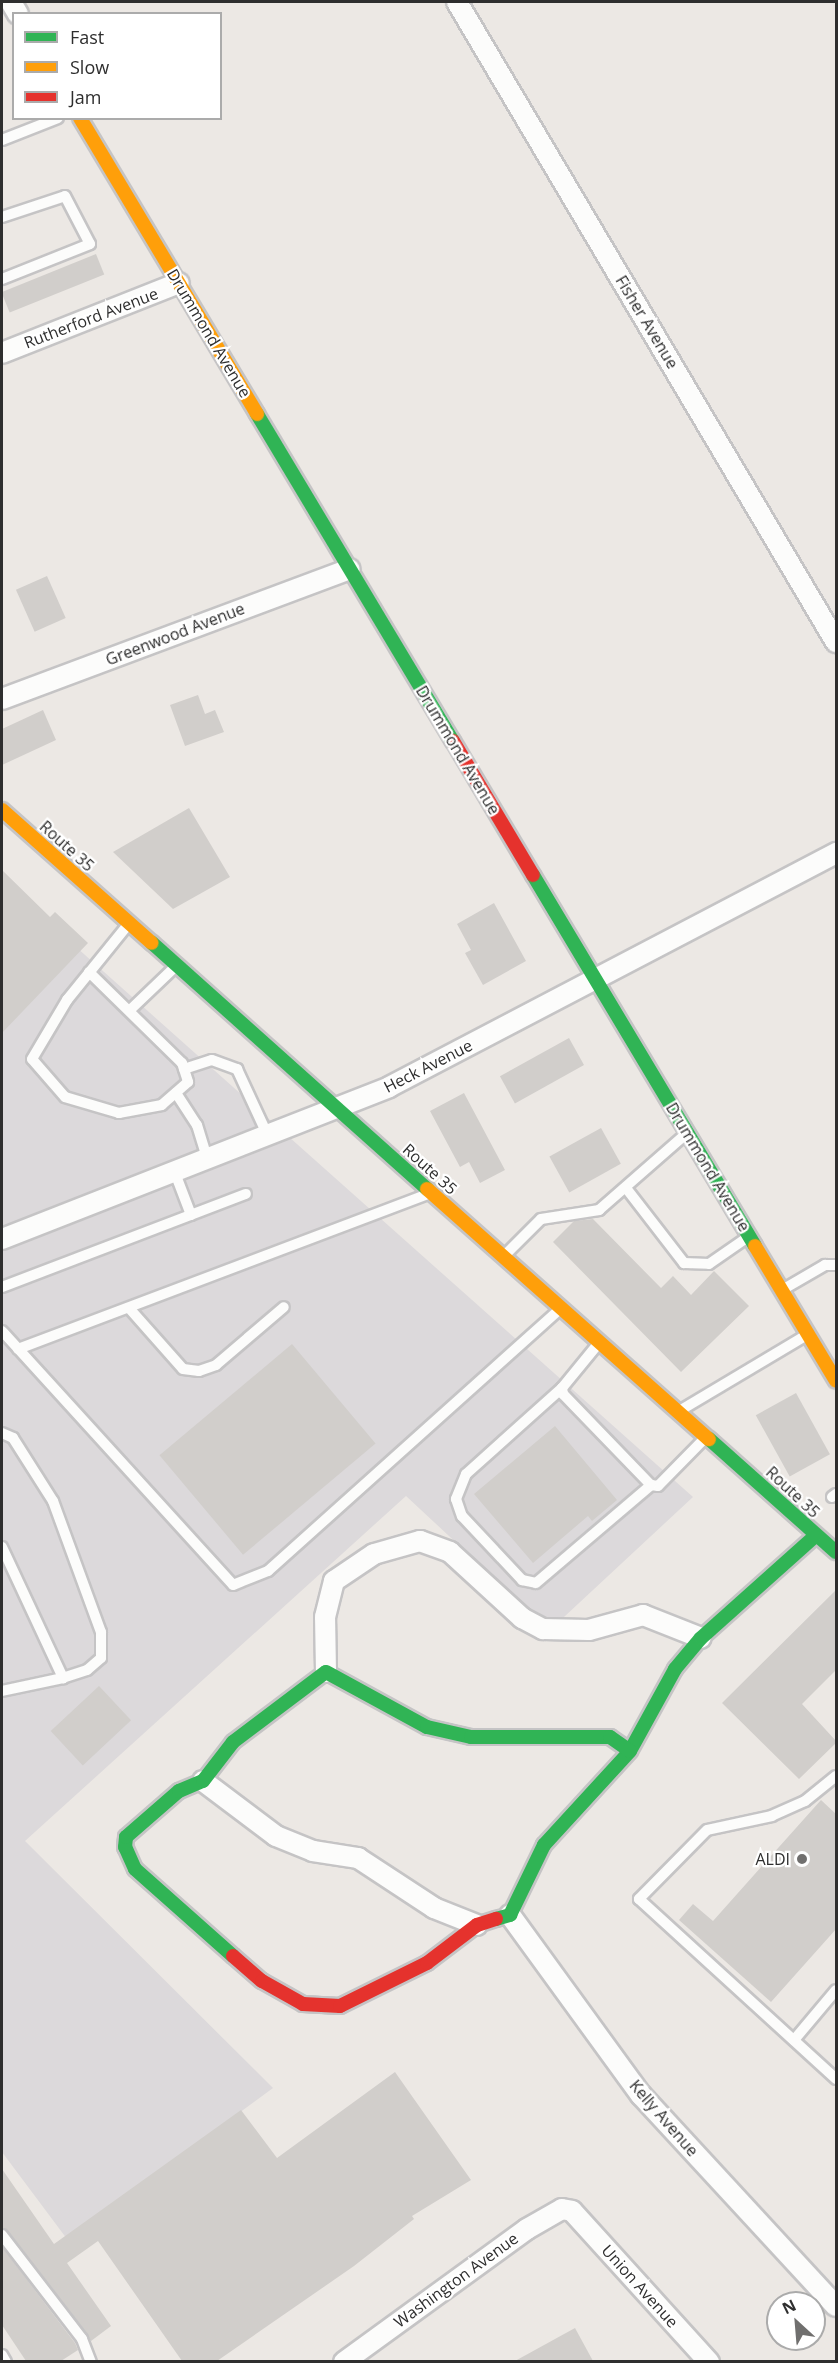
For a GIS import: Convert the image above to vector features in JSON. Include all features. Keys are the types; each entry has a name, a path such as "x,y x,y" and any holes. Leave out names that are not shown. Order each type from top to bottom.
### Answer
{"street":[{"name":"Fisher Avenue","path":"457,2 837,642"},
{"name":"Drummond Avenue","path":"81,120 837,1381"},
{"name":"Rutherford Avenue","path":"2,353 179,283"},
{"name":"Greenwood Avenue","path":"2,699 349,569"},
{"name":"Route 35","path":"2,810 837,1552"},
{"name":"Heck Avenue","path":"2,1239 175,1173 389,1087 837,853"},
{"path":"326,1672 233,1742 203,1781 178,1791 126,1837 127,1854 135,1869 282,1994 303,2004 340,2006 427,1963 477,1925 510,1915 544,1845 630,1751 675,1668 702,1638 816,1535"},
{"path":"326,1672 325,1617 334,1581 374,1554 420,1541 450,1552 522,1618 543,1629 589,1630 643,1615 702,1638"},
{"path":"326,1672 427,1727 471,1737 610,1737 630,1751"},
{"path":"203,1781 276,1836 313,1851 358,1858 434,1908 477,1925"},
{"name":"Kelly Avenue","path":"510,1915 641,2095 837,2306"},
{"name":"Washington Avenue","path":"344,2361 527,2229 562,2209 572,2211"},
{"name":"Union Avenue","path":"572,2211 709,2361"}],"lane":[{"path":"2,140 53,120"},
{"path":"2,217 66,196 90,244 2,279"},
{"path":"89,972 130,1010 184,1069 188,1082 162,1105 119,1113 65,1097 32,1059 67,1000 89,972 129,923"},
{"path":"130,1010 177,966"},
{"path":"184,1069 212,1060 237,1069 268,1136"},
{"path":"176,1093 197,1125 208,1160"},
{"path":"504,1256 541,1219 599,1210 687,1133"},
{"path":"175,1173 191,1215"},
{"path":"626,1188 684,1263 709,1264 749,1236"},
{"path":"18,1349 431,1192"},
{"path":"2,1287 246,1194"},
{"path":"782,1290 825,1265 837,1265"},
{"path":"129,1308 183,1369 199,1371 216,1365 284,1307"},
{"path":"2,1331 233,1585 268,1571 561,1307"},
{"path":"679,1412 808,1334"},
{"path":"600,1342 562,1388 466,1474 456,1498 462,1516 522,1580 536,1583 651,1485"},
{"path":"562,1388 651,1485 658,1486 707,1436"},
{"path":"2,1433 12,1438 53,1501 101,1632 101,1658 87,1670 63,1678 2,1691"},
{"path":"2,1547 63,1678"},
{"path":"835,2076 639,1899 707,1830 772,1816 805,1801 837,1776"},
{"path":"794,2040 837,1990"},
{"path":"2,2235 82,2339 91,2361"},
{"path":"2,2355 6,2361"}],"shaded area":[{"path":"2,881 693,1497 550,1630 406,1496 25,1841 273,2088 67,2239 2,2152"}],"building":[{"path":"96,254 104,274 10,313 2,292"},
{"path":"47,576 66,618 35,632 16,590"},
{"path":"198,695 205,714 215,710 224,732 185,746 170,705"},
{"path":"43,710 56,740 2,765 2,729"},
{"path":"189,808 230,877 173,909 113,852"},
{"path":"2,870 50,917 55,912 88,943 2,1033"},
{"path":"494,903 526,961 483,985 465,953 471,950 457,924"},
{"path":"569,1038 584,1065 515,1103 500,1076"},
{"path":"464,1093 505,1170 480,1183 469,1162 460,1167 430,1111"},
{"path":"601,1128 621,1164 569,1192 549,1157"},
{"path":"593,1219 661,1288 673,1276 691,1295 714,1271 749,1306 681,1372 553,1242 574,1221"},
{"path":"292,1344 376,1444 243,1555 159,1455"},
{"path":"796,1393 830,1454 790,1477 756,1415"},
{"path":"555,1426 617,1500 592,1521 588,1516 533,1563 474,1494"},
{"path":"837,1589 837,1669 802,1704 837,1742 799,1779 722,1703"},
{"path":"99,1686 131,1720 83,1765 51,1731"},
{"name":"ALDI","path":"821,1800 837,1815 837,1928 771,2002 679,1920 693,1904 713,1921"},
{"path":"395,2072 471,2180 412,2216 414,2219 354,2266 217,2361 182,2361 98,2241 67,2263 111,2326 91,2341 2,2228 2,2169 54,2244 241,2110 277,2158"},
{"path":"2,2247 75,2343 78,2350 61,2361 26,2361 2,2325"},
{"path":"575,2328 593,2361 515,2361"}],"traffic: fast":[{"path":"257,414 453,741"},
{"path":"533,875 755,1246"},
{"path":"152,943 427,1189"},
{"path":"709,1439 836,1552"},
{"path":"496,1919 510,1915 544,1845 630,1751 675,1669 701,1638 816,1535"},
{"path":"233,1956 135,1869 125,1847 126,1837 179,1791 203,1781 233,1742 326,1672 427,1727 471,1737 610,1737 630,1751"}],"traffic: slow":[{"path":"81,120 257,414"},
{"path":"2,810 152,943"},
{"path":"427,1189 709,1439"},
{"path":"755,1246 836,1381"}],"traffic: jam":[{"path":"453,741 533,875"},
{"path":"233,1956 262,1981 303,2004 340,2006 427,1963 477,1925 496,1919"}],"place":[{"name":"ALDI","path":"802,1859"}]}
